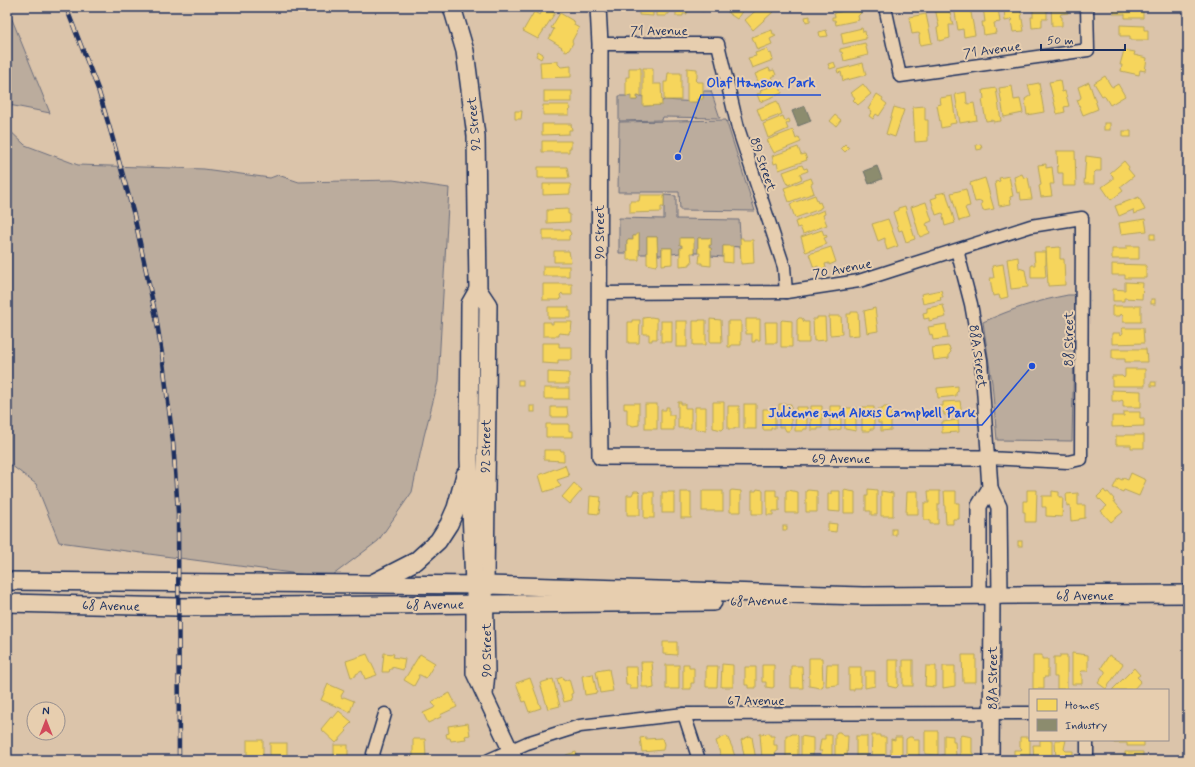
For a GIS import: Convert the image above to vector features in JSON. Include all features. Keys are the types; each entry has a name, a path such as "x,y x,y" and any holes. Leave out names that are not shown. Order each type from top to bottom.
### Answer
{"main road":[{"name":"92 Street","path":"452,7 465,51 476,136 478,290 470,304 469,458 479,585"},
{"name":"92 Street","path":"478,290 488,305 485,468 479,585"},
{"path":"372,584 416,561 438,541 449,524 456,508 469,458"},
{"name":"68 Avenue","path":"7,581 479,585 863,596 1188,594"},
{"name":"68 Avenue","path":"7,603 178,607 679,603 863,596"}],"street":[{"name":"90 Street","path":"598,7 600,44 600,457"},
{"name":"71 Avenue","path":"885,7 900,76 1088,50 1088,7"},
{"name":"71 Avenue","path":"600,44 718,44"},
{"name":"89 Street","path":"718,44 738,128 784,267 786,292"},
{"name":"70 Avenue","path":"599,293 786,292 859,281 1031,226 1082,218"},
{"name":"88 Street","path":"1082,218 1082,460"},
{"name":"88A Street","path":"957,250 971,304 981,360 990,488 999,507 990,596"},
{"name":"69 Avenue","path":"600,457 988,458 1068,462 1082,460"},
{"name":"88A Street","path":"990,488 979,506 990,596 992,713 991,760"},
{"name":"92 Street","path":"479,585 479,604"},
{"name":"90 Street","path":"479,604 487,672 485,695 513,755"},
{"name":"67 Avenue","path":"489,760 513,755 527,743 580,726 684,714 1029,713"},
{"path":"375,760 372,754 385,714"},
{"path":"684,714 699,760"},
{"path":"1086,760 1087,741"}],"shaded area":[{"path":"7,7 50,113 9,105 7,111"},
{"path":"703,91 711,91 720,118 663,117 662,120 619,121 619,96 631,96 632,100 637,100 637,96 643,96 644,106 661,105 662,101 664,100 697,102 697,99 703,98"},
{"path":"726,120 755,211 680,210 679,192 618,192 619,122"},
{"path":"7,128 25,145 78,165 204,169 270,178 278,175 299,182 393,180 449,188 438,382 424,436 412,492 378,541 329,578 59,542 36,484 7,462"},
{"path":"664,195 676,196 676,219 739,220 741,247 723,246 723,257 711,256 711,248 709,248 709,245 711,245 711,238 698,238 698,253 694,253 693,238 681,238 680,245 682,245 682,248 680,248 680,253 672,254 672,248 662,248 662,255 658,255 657,237 647,237 647,254 639,254 639,234 633,236 633,240 627,240 627,253 619,253 619,218 664,219"},
{"path":"1068,295 1075,295 1072,441 997,440 992,383 983,322 1024,306"}],"building: Homes":[{"path":"625,7 639,7 639,11 625,11"},
{"path":"639,7 653,7 653,16 639,15"},
{"path":"656,7 669,7 669,14 666,14 666,16 656,16"},
{"path":"676,7 687,7 687,14 683,14 683,16 676,16"},
{"path":"698,7 706,7 706,9 701,11"},
{"path":"730,7 745,7 737,19 728,13"},
{"path":"760,7 765,7 769,11 770,10 773,12 753,30 745,20"},
{"path":"944,7 944,9 949,8 953,25 949,25 950,38 939,41 937,28 939,27 935,8"},
{"path":"954,7 970,7 975,35 964,37 963,29 958,30"},
{"path":"983,7 998,7 1000,22 994,23 996,33 984,35 982,22 985,22"},
{"path":"1004,7 1020,7 1024,31 1013,32 1011,21 1013,20 1011,18 1010,20 1005,21"},
{"path":"1033,7 1047,7 1047,19 1042,19 1042,27 1032,28 1031,17 1033,17"},
{"path":"1051,7 1068,7 1068,13 1061,14 1060,16 1062,17 1062,26 1052,26"},
{"path":"1114,7 1143,8 1143,18 1125,18 1125,14 1114,14"},
{"path":"544,8 555,13 538,39 523,31 534,12 540,15"},
{"path":"858,8 861,13 858,16 859,20 836,25 835,20 832,20 832,17 835,17 834,13"},
{"path":"560,13 575,22 574,25 579,28 572,41 573,43 569,50 566,51 549,39 554,29 551,28"},
{"path":"926,14 932,43 920,45 920,34 912,34 909,17"},
{"path":"810,16 810,21 806,22 805,17"},
{"path":"1120,25 1144,26 1144,30 1148,30 1148,40 1130,40 1130,36 1120,36"},
{"path":"862,28 863,32 865,31 866,39 843,44 841,33"},
{"path":"772,30 773,34 776,36 770,39 772,44 757,50 752,37"},
{"path":"826,30 828,36 820,37 819,32"},
{"path":"865,43 868,55 844,61 840,49"},
{"path":"767,49 769,54 771,53 773,60 752,68 748,58 756,56 755,53"},
{"path":"1124,50 1135,52 1134,55 1147,58 1145,71 1140,70 1139,75 1121,71 1122,65 1120,65"},
{"path":"538,51 543,54 541,59 536,56"},
{"path":"558,61 558,64 561,67 571,66 571,77 541,78 540,62"},
{"path":"834,62 836,67 830,69 828,64"},
{"path":"863,63 866,75 843,81 841,72 838,73 837,70"},
{"path":"629,68 641,68 641,96 637,96 637,100 631,100 631,96 626,96 626,77 629,77"},
{"path":"643,68 653,68 653,84 661,84 662,105 643,106"},
{"path":"687,68 697,69 697,78 695,80 697,82 703,82 703,99 697,99 697,102 687,102"},
{"path":"769,68 770,71 774,70 776,75 772,77 774,81 760,86 755,74"},
{"path":"668,73 681,73 681,100 664,100 664,82 667,82"},
{"path":"1105,76 1111,86 1113,87 1118,84 1125,96 1110,105 1094,83"},
{"path":"1060,80 1062,92 1065,91 1069,106 1064,107 1065,112 1057,114 1049,82"},
{"path":"1089,82 1098,109 1083,115 1077,100 1081,97 1078,87"},
{"path":"1039,83 1044,112 1027,115 1025,99 1031,95 1028,85"},
{"path":"779,84 782,93 760,102 757,94 761,93 760,90"},
{"path":"863,84 871,94 858,105 853,100 855,98 851,93"},
{"path":"1012,86 1014,100 1020,99 1023,113 1004,117 999,88"},
{"path":"996,88 1001,121 986,121 982,100 984,99 983,90"},
{"path":"544,91 572,91 572,102 544,102"},
{"path":"966,92 967,103 974,103 977,120 960,123 955,94"},
{"path":"877,94 883,98 882,100 887,104 879,116 876,114 873,119 869,116 872,111 868,109"},
{"path":"952,96 956,123 941,128 937,105 941,104 940,98"},
{"path":"777,101 782,114 762,122 757,109"},
{"path":"543,105 569,105 571,109 569,111 569,115 543,115"},
{"path":"925,106 925,120 928,120 928,141 915,142 913,107"},
{"path":"894,107 904,110 895,137 886,134"},
{"path":"515,111 522,111 521,119 515,119"},
{"path":"835,115 841,120 836,126 830,121"},
{"path":"783,116 785,121 789,119 790,122 786,124 788,129 768,138 763,124"},
{"path":"1104,123 1110,123 1110,130 1104,130"},
{"path":"542,124 571,124 572,130 569,130 569,134 542,135"},
{"path":"793,130 796,139 799,137 801,142 774,153 767,140"},
{"path":"1123,131 1131,131 1131,137 1123,137"},
{"path":"542,141 571,141 571,148 569,148 569,152 542,152"},
{"path":"845,144 849,148 845,152 841,148"},
{"path":"981,144 982,149 977,150 976,145"},
{"path":"798,147 801,155 805,154 807,160 779,170 777,163 774,164 772,156"},
{"path":"1057,151 1075,151 1076,186 1063,186 1063,173 1058,173"},
{"path":"1086,156 1101,158 1101,171 1096,171 1094,173 1094,184 1084,184"},
{"path":"1124,161 1134,176 1120,187 1123,191 1111,200 1102,187 1113,179 1113,176 1110,173"},
{"path":"1046,164 1046,168 1052,167 1054,184 1050,184 1052,196 1041,197 1038,165"},
{"path":"802,165 804,169 807,168 808,171 800,174 802,179 788,185 783,172"},
{"path":"538,167 567,167 569,178 538,178"},
{"path":"1022,174 1024,178 1028,177 1032,199 1021,200 1020,192 1017,193 1014,177"},
{"path":"1009,176 1013,196 1010,197 1011,204 999,206 995,182 1000,181 999,178"},
{"path":"811,178 814,193 789,202 784,188"},
{"path":"985,178 994,209 983,211 981,204 982,202 975,202 970,183"},
{"path":"543,184 570,184 570,194 543,195"},
{"path":"966,189 970,206 966,207 965,209 969,218 959,221 951,193"},
{"path":"946,192 955,223 945,226 943,217 944,214 942,213 936,215 931,199 937,197 936,194"},
{"path":"640,195 664,195 664,207 661,207 661,212 630,213 630,201 639,201"},
{"path":"815,195 818,203 820,202 822,207 795,218 790,204"},
{"path":"1139,197 1145,210 1134,214 1133,210 1119,216 1115,206"},
{"path":"926,202 932,221 926,225 928,226 930,233 920,237 911,207"},
{"path":"905,206 915,239 906,242 902,230 899,231 893,212 898,210 898,208"},
{"path":"568,209 568,214 570,214 570,222 547,223 547,210"},
{"path":"824,210 825,214 823,215 827,225 803,234 800,227 797,228 795,222"},
{"path":"888,219 898,246 887,250 885,238 878,241 872,224"},
{"path":"1145,219 1147,231 1121,234 1119,223"},
{"path":"543,230 569,230 571,234 569,236 569,240 543,240"},
{"path":"822,230 824,235 826,234 827,237 824,238 827,244 806,252 801,237"},
{"path":"636,234 639,234 639,260 627,260 627,240 633,240 633,236 636,236"},
{"path":"1150,234 1155,234 1155,239 1150,239"},
{"path":"647,237 657,237 658,264 656,266 647,264"},
{"path":"680,238 694,238 694,253 691,253 692,263 690,263 690,265 680,266 680,248 682,248 682,245 680,245"},
{"path":"698,238 711,238 711,245 709,245 709,248 711,248 711,266 702,265 702,263 699,263 700,253 698,253"},
{"path":"740,238 743,238 743,240 753,240 754,263 741,264"},
{"path":"723,246 733,246 733,263 723,262"},
{"path":"1126,246 1139,246 1139,259 1112,259 1112,249 1126,249"},
{"path":"831,247 836,262 829,265 829,263 825,264 826,268 820,270 818,266 814,268 809,254"},
{"path":"1060,247 1060,259 1064,259 1065,285 1048,286 1046,248"},
{"path":"662,248 672,248 672,264 662,265"},
{"path":"554,251 569,251 571,262 554,262"},
{"path":"1034,252 1046,252 1046,277 1044,278 1031,278 1031,265 1035,265"},
{"path":"1018,257 1019,268 1025,270 1028,287 1011,289 1007,259"},
{"path":"1003,264 1008,297 1000,299 999,295 993,296 990,278 994,278 992,266"},
{"path":"1112,264 1146,265 1146,278 1125,278 1125,275 1112,275"},
{"path":"543,266 569,266 569,276 543,276"},
{"path":"1125,282 1143,283 1142,299 1124,298 1124,301 1113,301 1113,289 1125,290"},
{"path":"543,284 572,284 572,295 563,295 562,293 560,295 560,300 543,300"},
{"path":"941,290 943,297 940,297 941,300 923,304 921,294"},
{"path":"1151,299 1155,299 1155,304 1151,304"},
{"path":"943,305 946,317 929,321 929,318 924,319 923,313 927,312 927,308"},
{"path":"1112,306 1141,306 1141,322 1123,322 1123,316 1121,314 1120,316 1112,316"},
{"path":"548,307 569,307 569,311 571,311 571,318 548,318"},
{"path":"875,308 878,331 867,333 864,311"},
{"path":"851,312 858,312 859,335 848,336 847,314 851,314"},
{"path":"829,316 841,316 842,334 830,335"},
{"path":"817,317 825,317 826,340 814,341 813,319 817,319"},
{"path":"643,318 657,318 657,339 652,339 652,341 649,341 649,334 643,334"},
{"path":"802,318 804,322 809,322 809,343 797,343 797,320"},
{"path":"710,319 721,320 722,342 710,342"},
{"path":"746,319 760,319 760,340 755,340 755,342 752,342 752,334 746,334"},
{"path":"632,320 640,320 639,343 628,343 628,322 632,322"},
{"path":"706,320 706,345 693,345 693,321"},
{"path":"782,320 792,321 792,347 781,347"},
{"path":"661,321 672,321 672,342 661,342"},
{"path":"676,321 687,321 687,347 676,347"},
{"path":"728,321 741,321 741,345 731,345 731,347 728,347"},
{"path":"543,322 551,322 551,324 553,324 553,322 572,322 571,332 569,332 569,334 559,333 559,336 543,336"},
{"path":"765,322 777,322 777,343 766,343"},
{"path":"946,324 948,338 933,340 932,334 930,335 928,327"},
{"path":"1123,328 1143,328 1144,343 1112,344 1112,333 1120,333 1121,335 1123,333"},
{"path":"542,343 559,343 559,347 572,347 572,360 558,360 558,364 542,363"},
{"path":"949,346 951,352 949,354 949,358 934,360 932,348"},
{"path":"1112,349 1146,349 1147,362 1125,362 1125,359 1112,359"},
{"path":"1125,369 1145,369 1145,386 1112,386 1112,376 1122,376 1124,378"},
{"path":"548,372 569,373 569,384 548,384"},
{"path":"518,380 523,380 523,385 518,385"},
{"path":"1151,382 1156,382 1156,386 1151,386"},
{"path":"958,386 956,396 938,398 937,388"},
{"path":"544,388 569,388 569,399 544,399"},
{"path":"1112,390 1141,391 1141,407 1123,407 1122,400 1112,401"},
{"path":"960,401 962,414 944,415 944,412 939,412 939,406 943,406 943,402"},
{"path":"678,402 685,404 685,408 691,408 691,428 678,428"},
{"path":"713,402 724,402 724,428 722,430 713,428"},
{"path":"624,403 639,403 639,425 627,425 627,409 624,409"},
{"path":"645,404 657,404 657,429 645,429"},
{"path":"744,404 756,404 756,429 744,429"},
{"path":"779,404 791,404 791,428 789,431 786,431 784,427 779,427"},
{"path":"530,406 535,406 535,412 530,412"},
{"path":"728,406 739,406 739,428 728,429"},
{"path":"811,406 822,406 822,428 818,428 818,430 811,430"},
{"path":"830,406 841,406 841,429 830,431"},
{"path":"551,407 567,407 568,417 551,417"},
{"path":"666,407 669,407 669,415 674,415 674,430 661,430 661,410 666,410"},
{"path":"695,407 706,407 706,430 695,429"},
{"path":"796,407 807,407 807,429 803,429 803,431 795,431"},
{"path":"862,407 874,407 874,429 870,429 870,431 862,431"},
{"path":"883,407 890,407 891,409 891,430 881,431 881,423 878,423 878,409 883,409"},
{"path":"845,408 856,408 856,431 845,429"},
{"path":"763,409 775,409 775,428 771,428 771,430 763,430"},
{"path":"1124,412 1140,412 1140,418 1144,418 1144,426 1112,427 1112,416 1124,416"},
{"path":"958,420 959,432 942,433 942,422"},
{"path":"546,424 569,424 569,431 573,431 573,437 546,437"},
{"path":"1144,435 1144,448 1131,448 1131,445 1116,445 1116,436"},
{"path":"544,450 564,451 564,461 544,460"},
{"path":"565,465 569,476 557,480 561,486 560,487 544,492 539,475"},
{"path":"1131,473 1146,480 1139,496 1124,490 1123,492 1113,488 1118,478 1128,480"},
{"path":"574,483 582,490 570,504 562,497"},
{"path":"757,489 763,490 763,514 752,514 752,491 756,491"},
{"path":"868,489 877,490 877,515 871,515 871,511 866,511 866,496 868,496"},
{"path":"767,490 776,490 776,496 779,496 779,511 773,511 773,515 767,515"},
{"path":"844,490 855,492 855,513 844,513"},
{"path":"1027,490 1037,490 1036,522 1025,522 1023,501 1027,501"},
{"path":"1104,490 1106,493 1108,492 1123,512 1111,522 1101,511 1107,506 1097,497"},
{"path":"634,491 638,491 640,493 640,515 627,515 627,495 632,495"},
{"path":"702,491 723,491 723,511 702,511"},
{"path":"730,491 741,491 741,512 730,512"},
{"path":"786,491 798,492 798,513 786,513"},
{"path":"806,491 817,491 817,512 806,512"},
{"path":"831,491 840,491 840,512 828,511 828,494 831,494"},
{"path":"881,491 893,493 893,516 881,516"},
{"path":"918,491 918,514 906,514 907,492"},
{"path":"928,491 940,491 940,504 938,504 938,524 930,524 930,520 924,520 924,503 929,503"},
{"path":"944,491 956,491 956,503 959,503 959,519 953,519 953,524 946,524"},
{"path":"1052,491 1059,492 1059,497 1063,497 1062,517 1046,516 1046,507 1042,507 1042,496 1052,496"},
{"path":"644,492 654,492 654,518 644,518"},
{"path":"662,492 674,492 674,513 662,513"},
{"path":"681,492 691,492 691,518 681,518"},
{"path":"1078,493 1078,505 1085,505 1085,518 1071,521 1070,505 1067,506 1066,494"},
{"path":"590,496 601,497 599,514 589,513"},
{"path":"828,523 837,524 836,532 828,531"},
{"path":"783,526 787,526 787,530 783,530"},
{"path":"892,529 896,529 896,535 892,535"},
{"path":"1018,541 1022,541 1022,546 1018,546"},
{"path":"663,642 677,642 677,655 663,654"},
{"path":"384,653 394,654 393,657 405,659 403,670 392,667 389,672 382,672"},
{"path":"1072,653 1088,655 1088,671 1082,671 1080,673 1082,674 1082,684 1072,684"},
{"path":"367,654 377,675 365,679 362,671 356,674 356,676 351,677 346,661"},
{"path":"420,654 435,663 426,678 418,675 419,677 414,686 404,680"},
{"path":"962,655 976,655 976,682 963,682"},
{"path":"1033,655 1042,655 1042,659 1048,659 1048,677 1044,677 1044,689 1033,689"},
{"path":"1060,655 1067,655 1067,689 1057,689 1057,677 1054,677 1054,657 1060,657"},
{"path":"1109,655 1123,664 1106,689 1098,683 1105,673 1105,671 1101,668"},
{"path":"809,658 822,658 823,686 820,688 809,686"},
{"path":"888,660 898,660 898,686 896,688 888,686"},
{"path":"903,660 913,660 913,686 903,686"},
{"path":"641,662 652,662 654,688 649,689 649,687 642,687"},
{"path":"683,664 689,664 689,668 694,668 694,683 691,683 691,689 683,689"},
{"path":"722,664 733,665 733,687 721,687"},
{"path":"827,664 838,664 838,685 826,686"},
{"path":"666,665 679,665 679,689 666,689"},
{"path":"762,665 774,665 774,687 772,688 766,687 766,682 762,682"},
{"path":"706,666 718,666 717,687 706,687"},
{"path":"791,666 802,666 803,688 791,688"},
{"path":"926,666 936,666 936,687 925,686"},
{"path":"943,666 955,666 955,686 943,688"},
{"path":"625,667 637,667 638,689 630,689 630,685 626,685"},
{"path":"745,667 756,667 756,688 748,688 748,685 745,685"},
{"path":"849,667 861,667 861,688 849,690"},
{"path":"1134,668 1140,675 1137,677 1141,681 1134,689 1113,689"},
{"path":"609,669 613,691 600,693 596,671"},
{"path":"865,671 875,671 875,686 865,688"},
{"path":"593,674 597,693 585,695 582,676"},
{"path":"563,677 564,681 569,679 573,693 571,694 572,700 564,702 557,679"},
{"path":"530,678 541,708 529,712 525,701 523,702 516,683"},
{"path":"553,679 560,706 548,709 540,683"},
{"path":"328,684 344,691 341,696 342,698 344,697 354,701 350,712 321,700"},
{"path":"450,693 457,707 440,715 441,717 428,723 423,713 434,708 435,706 432,703 433,701"},
{"path":"339,711 352,722 345,729 347,731 336,743 321,729 331,717 333,718"},
{"path":"468,723 470,735 465,736 466,739 451,741 450,738 447,738 446,734 449,733 448,726"},
{"path":"925,731 938,731 938,755 925,754"},
{"path":"837,732 840,732 843,736 848,736 847,757 835,756 835,735"},
{"path":"770,733 770,736 774,736 774,745 777,745 777,752 775,752 776,757 762,758 760,734"},
{"path":"796,734 798,736 798,760 786,760 786,735"},
{"path":"825,735 832,735 832,756 821,756 822,751 819,751 821,739 825,739"},
{"path":"872,735 886,737 886,760 871,760"},
{"path":"944,735 953,736 953,742 955,742 956,756 950,756 950,760 942,760 942,755 944,755"},
{"path":"727,736 736,760 722,760 716,741"},
{"path":"750,736 752,737 756,760 745,760 741,740"},
{"path":"801,736 813,738 813,760 801,760"},
{"path":"856,736 867,736 867,756 856,756"},
{"path":"960,736 972,737 972,753 974,753 974,758 960,758"},
{"path":"646,737 646,739 662,738 664,744 663,750 642,752 640,738"},
{"path":"895,737 902,737 902,760 891,760 891,739 895,740"},
{"path":"912,737 914,740 919,740 919,760 906,760 906,739"},
{"path":"1020,737 1029,737 1030,760 1014,760 1014,750 1021,750 1022,749 1020,747"},
{"path":"413,739 425,739 426,757 413,758"},
{"path":"247,740 263,740 263,760 247,760"},
{"path":"1040,741 1052,741 1052,760 1034,760 1033,745 1040,745"},
{"path":"1055,741 1066,741 1064,749 1066,751 1073,751 1073,760 1056,760"},
{"path":"1114,741 1144,741 1144,746 1127,746 1127,743 1114,743"},
{"path":"270,743 287,743 287,760 270,760"},
{"path":"334,745 348,745 348,760 334,760"},
{"path":"576,752 578,760 555,759 566,756"},
{"path":"1125,752 1143,752 1143,758 1147,758 1147,760 1113,760 1113,756 1125,756"},
{"path":"670,756 670,760 643,760 643,759"}],"building: Industry":[{"path":"805,106 811,121 798,126 792,111"},
{"path":"877,166 882,179 869,184 864,171"}],"railway":[{"path":"66,7 98,89 134,215 156,317 162,354 173,442 178,512 179,760"}],"place":[{"name":"Olaf Hanson Park","path":"678,157"},
{"name":"Julienne and Alexis Campbell Park","path":"1032,366"}]}
